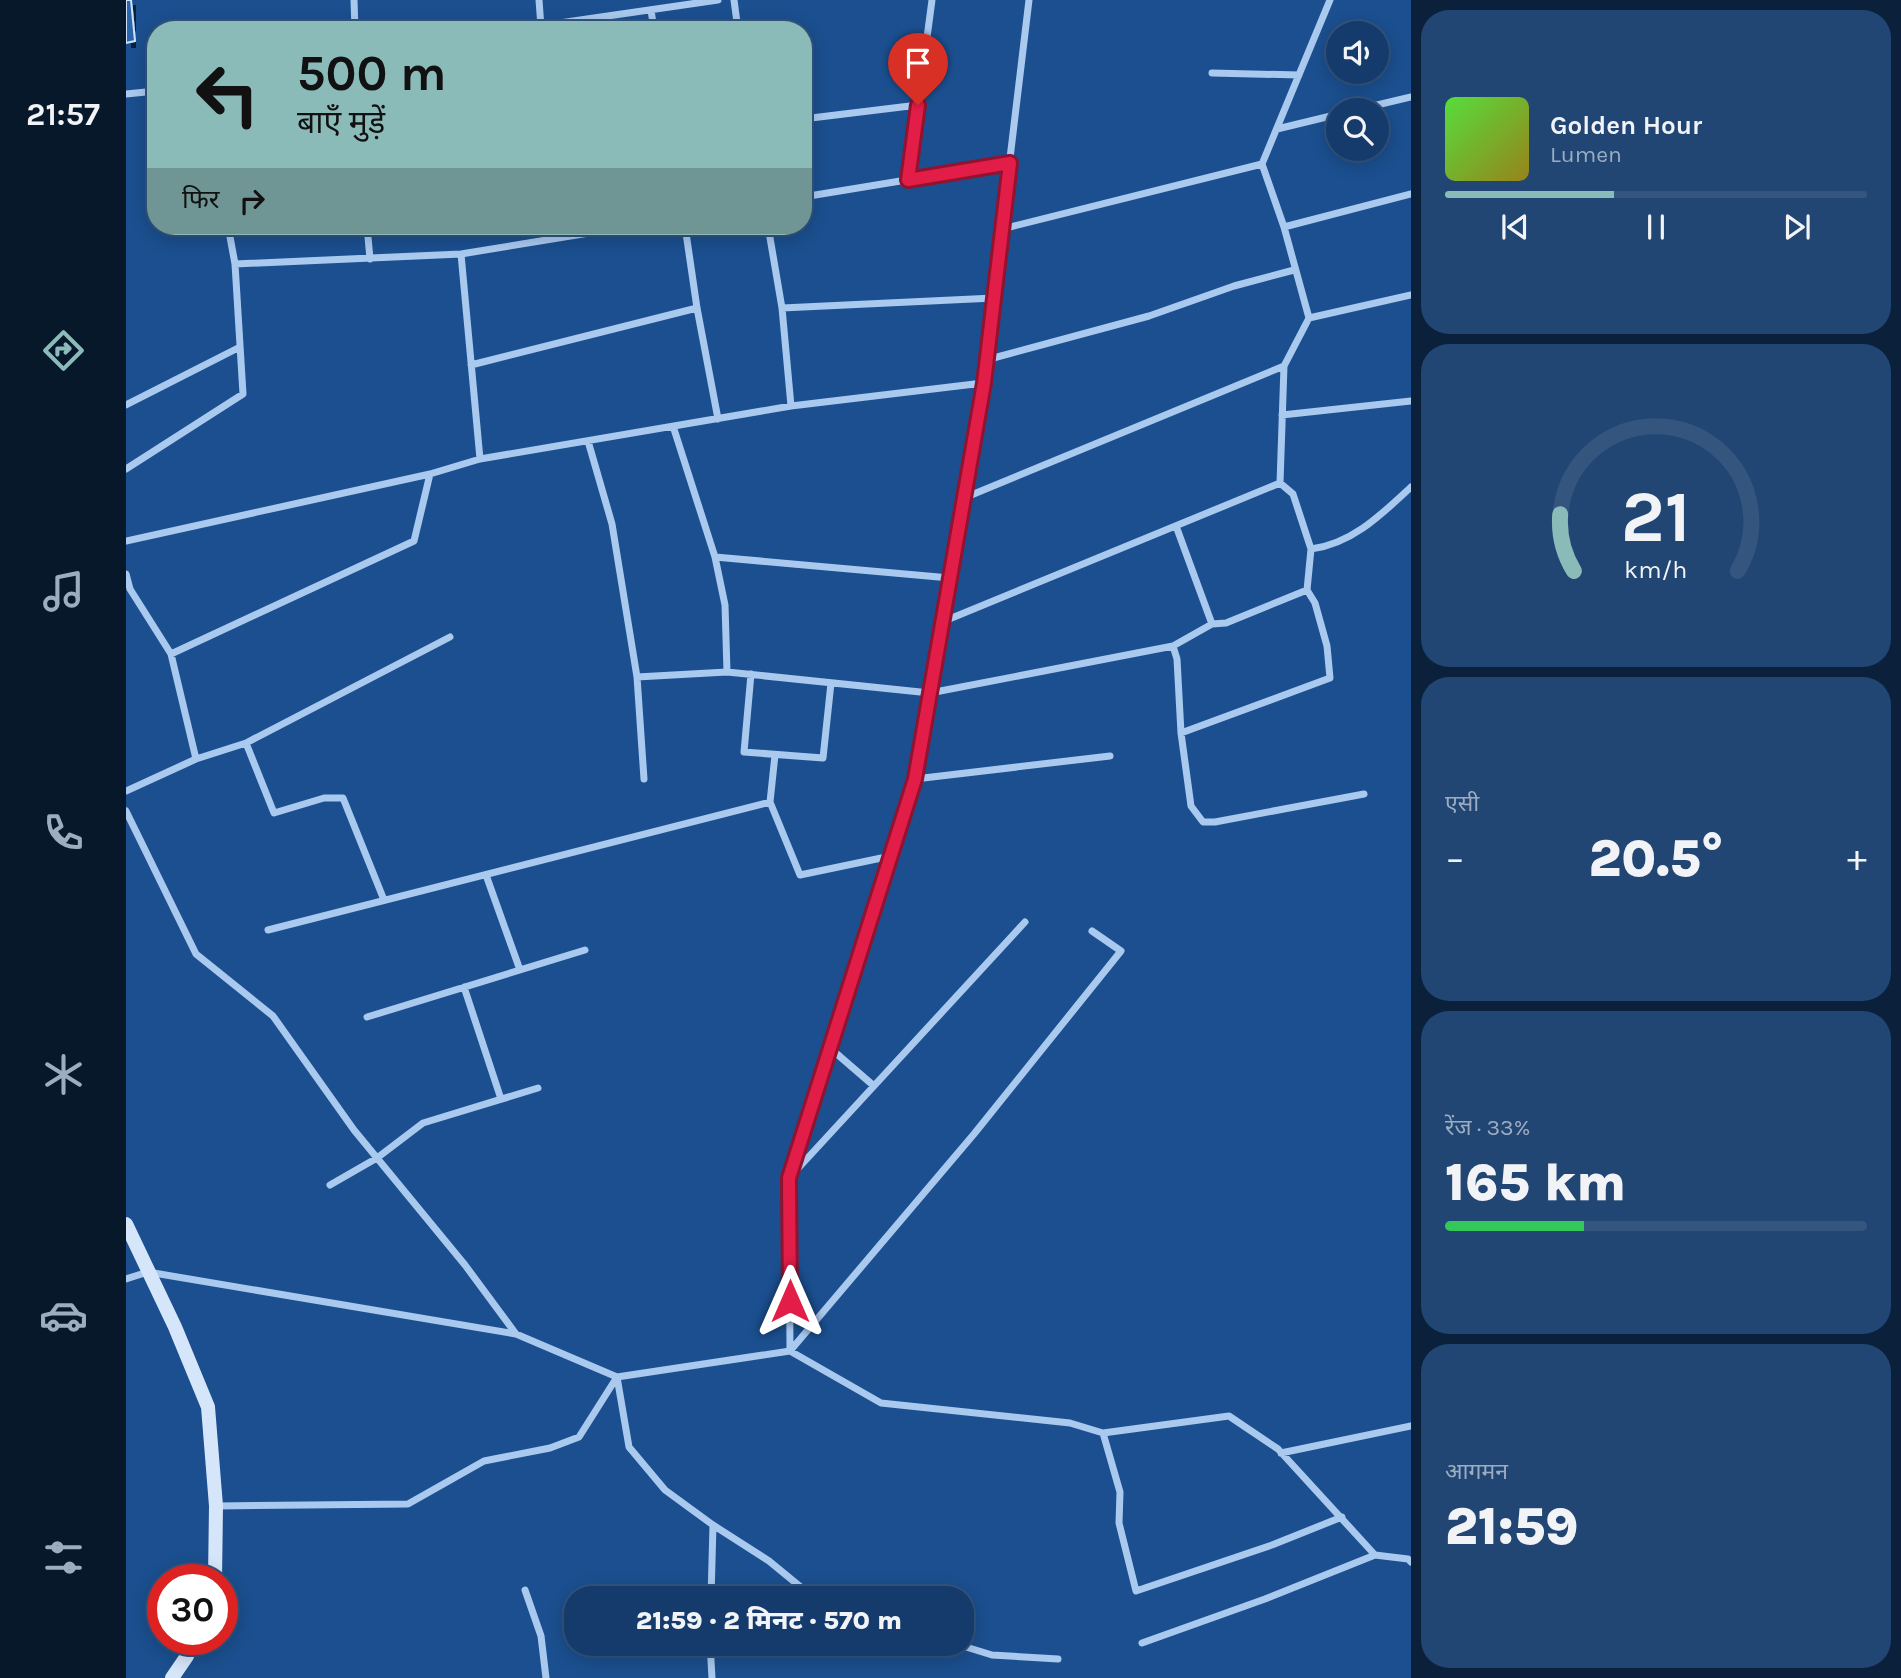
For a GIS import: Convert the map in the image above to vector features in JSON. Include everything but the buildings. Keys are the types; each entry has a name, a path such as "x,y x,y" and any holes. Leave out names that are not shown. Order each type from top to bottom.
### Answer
{"street":[{"path":"354,0 355,21"},
{"path":"539,0 540,21"},
{"path":"584,21 718,0"},
{"path":"734,0 737,21"},
{"path":"908,180 932,0"},
{"path":"790,1351 789,1178 915,779 984,383 1029,0"},
{"path":"1280,483 1284,366 1309,318 1284,227 1262,164 1330,0"},
{"path":"651,10 653,21"},
{"path":"1212,73 1299,75"},
{"path":"126,94 147,92"},
{"path":"1389,102 1411,97"},
{"path":"812,118 918,105"},
{"path":"1276,129 1326,117"},
{"path":"812,196 1010,163"},
{"path":"1002,229 1262,164"},
{"path":"1284,227 1411,194"},
{"path":"126,468 243,394 235,264 230,235"},
{"path":"369,235 370,259"},
{"path":"235,264 461,254 576,235"},
{"path":"686,235 696,308 718,419"},
{"path":"770,235 782,308 791,406"},
{"path":"461,254 480,459"},
{"path":"986,360 1149,316 1234,286 1294,270"},
{"path":"1309,318 1411,295"},
{"path":"782,308 994,298"},
{"path":"471,365 696,308"},
{"path":"126,405 240,346"},
{"path":"964,498 1284,366"},
{"path":"126,541 430,474 480,459 791,406 984,383"},
{"path":"1282,415 1411,401"},
{"path":"673,426 715,556 725,605 727,672"},
{"path":"588,441 611,524 637,677 644,779"},
{"path":"171,654 414,541 430,474"},
{"path":"942,622 1280,483"},
{"path":"1181,733 1330,678 1327,646 1315,603 1307,590 1311,549 1293,494 1280,483"},
{"path":"1311,549 1325,547 1372,524 1411,487"},
{"path":"1176,526 1212,624"},
{"path":"715,556 950,578"},
{"path":"126,574 128,591 171,654 196,759"},
{"path":"637,677 727,672 930,692 1173,646 1212,624 1226,623 1307,590"},
{"path":"126,791 196,759 246,743 450,638"},
{"path":"1173,646 1177,659 1181,733 1191,806 1203,821 1215,822 1364,794"},
{"path":"751,674 744,752 823,758 831,683"},
{"path":"246,743 274,813 324,798 343,798 384,901"},
{"path":"775,755 770,802 800,874 891,856"},
{"path":"915,779 1110,756"},
{"path":"268,930 770,802"},
{"path":"126,811 196,954 273,1016 354,1130 465,1265 516,1334"},
{"path":"486,875 520,970"},
{"path":"789,1178 1025,922"},
{"path":"790,1351 974,1134 1121,951 1092,931"},
{"path":"367,1017 585,950"},
{"path":"464,987 501,1099"},
{"path":"830,1048 874,1086"},
{"path":"330,1185 377,1158 423,1123 538,1088"},
{"path":"126,1224 176,1327 208,1406 216,1506 215,1564"},
{"path":"126,1279 148,1272 516,1334 617,1377 790,1351 881,1403 1070,1423 1103,1433 1229,1416 1281,1453 1375,1555"},
{"path":"216,1506 408,1504 484,1461 550,1448 579,1437 617,1377"},
{"path":"617,1377 629,1447 666,1490 713,1525 769,1561 799,1586"},
{"path":"1281,1453 1411,1426"},
{"path":"1103,1433 1120,1492 1119,1523 1136,1591 1272,1545 1342,1517"},
{"path":"711,1586 713,1525"},
{"path":"1142,1643 1265,1599 1375,1555 1408,1559 1411,1562"},
{"path":"525,1590 541,1636 546,1678"},
{"path":"974,1649 992,1655 1058,1659"},
{"path":"172,1678 187,1655"},
{"path":"711,1656 712,1678"}],"route":[{"path":"790,1301 789,1178 915,779 984,383 1010,163 908,180 918,105"}]}
